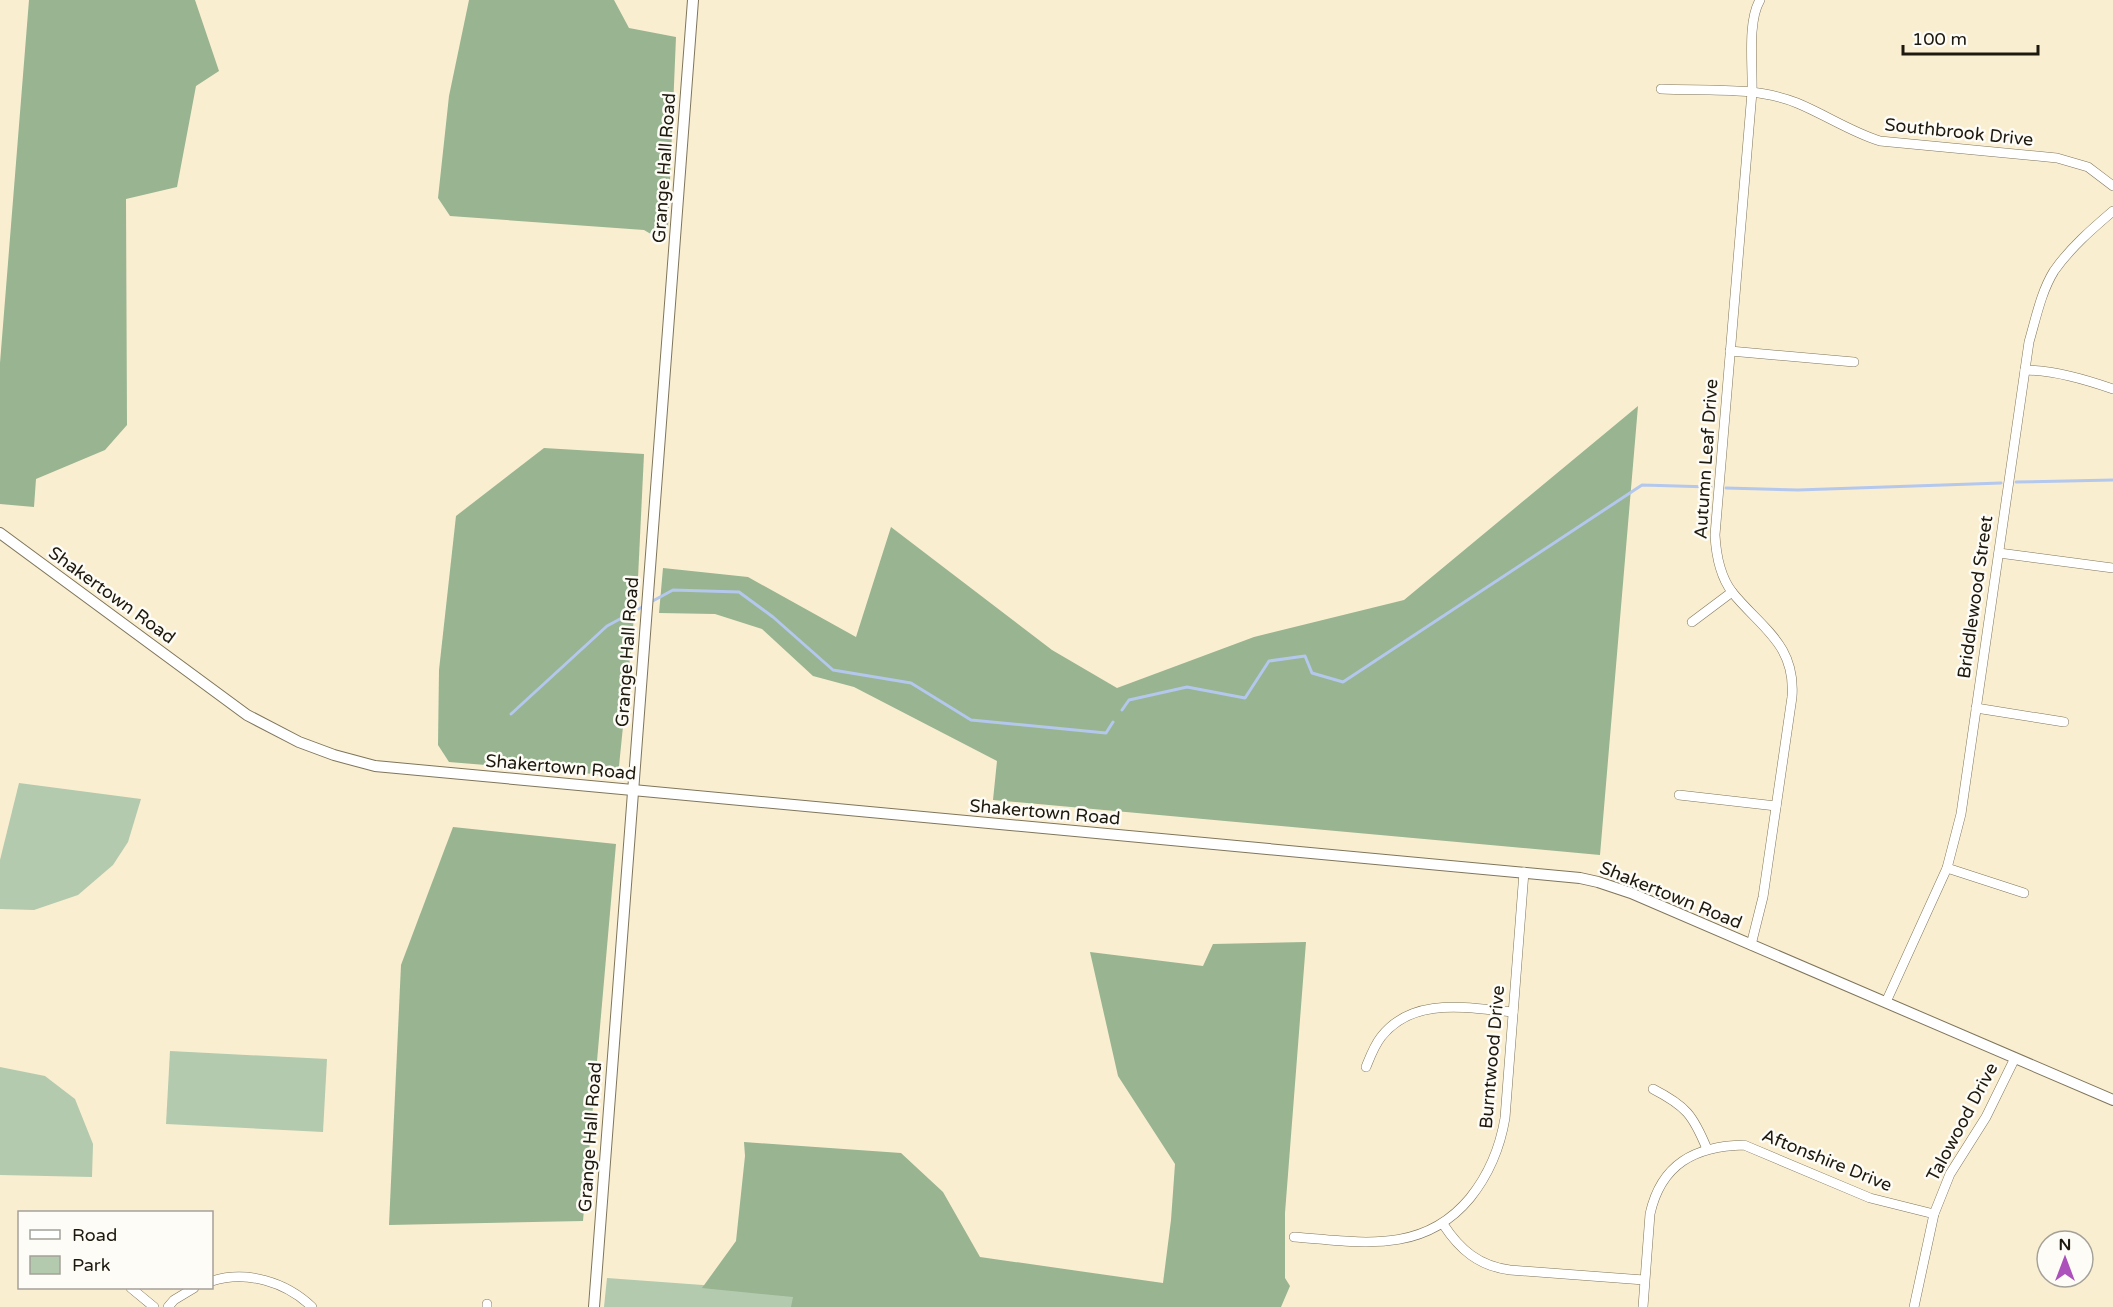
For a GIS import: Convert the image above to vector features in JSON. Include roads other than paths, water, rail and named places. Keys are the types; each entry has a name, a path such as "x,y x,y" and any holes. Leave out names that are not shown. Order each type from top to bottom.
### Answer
{"street":[{"name":"Grange Hall Road","path":"594,1307 693,0"},
{"name":"Autumn Leaf Drive","path":"1751,945 1763,897 1792,697 1791,671 1786,655 1777,639 1732,592 1723,575 1717,555 1715,535 1752,92 1753,26 1760,0"},
{"name":"Southbrook Drive","path":"1661,89 1752,92 1795,102 1860,135 1880,141 2057,158 2088,167 2113,186"},
{"name":"Briddlewood Street","path":"1886,1002 1947,868 1961,814 2029,342 2037,313 2054,272 2082,239 2113,211"},
{"path":"1730,351 1854,362"},
{"path":"2025,370 2082,378 2113,389"},
{"name":"Shakertown Road","path":"0,533 247,715 298,742 334,755 375,766 1580,878 1613,886 2113,1100"},
{"path":"1999,553 2113,568"},
{"path":"1692,622 1732,592"},
{"path":"1976,708 2064,722"},
{"path":"1679,795 1776,806"},
{"path":"1947,868 2025,893"},
{"name":"Burntwood Drive","path":"1443,1224 1461,1209 1479,1187 1498,1150 1505,1118 1524,872"},
{"path":"1366,1067 1381,1037 1398,1021 1416,1012 1444,1006 1513,1012"},
{"name":"Talowood Drive","path":"1914,1307 1934,1214 1950,1174 1986,1117 2015,1058"},
{"path":"1653,1089 1678,1102 1688,1112 1707,1149"},
{"name":"Aftonshire Drive","path":"1643,1307 1650,1214 1657,1191 1666,1176 1678,1164 1707,1149 1723,1145 1744,1145 1870,1198 1934,1214"},
{"path":"1294,1237 1365,1243 1386,1242 1425,1233 1443,1224 1465,1251 1479,1261 1495,1267 1644,1280"},
{"path":"213,1281 233,1277 265,1280 294,1293 312,1307"},
{"path":"133,1289 154,1307"},
{"path":"168,1307 191,1289"}],"waterway":[{"path":"2016,482 2113,480"},
{"path":"1726,488 1798,490 2001,483"},
{"path":"1122,710 1129,700 1187,687 1245,698 1269,661 1305,656 1312,673 1343,682 1642,485 1711,487"},
{"path":"649,603 673,590 739,592 773,617 833,670 911,683 971,720 1106,733 1113,722"},
{"path":"511,714 607,626 644,606"}]}
